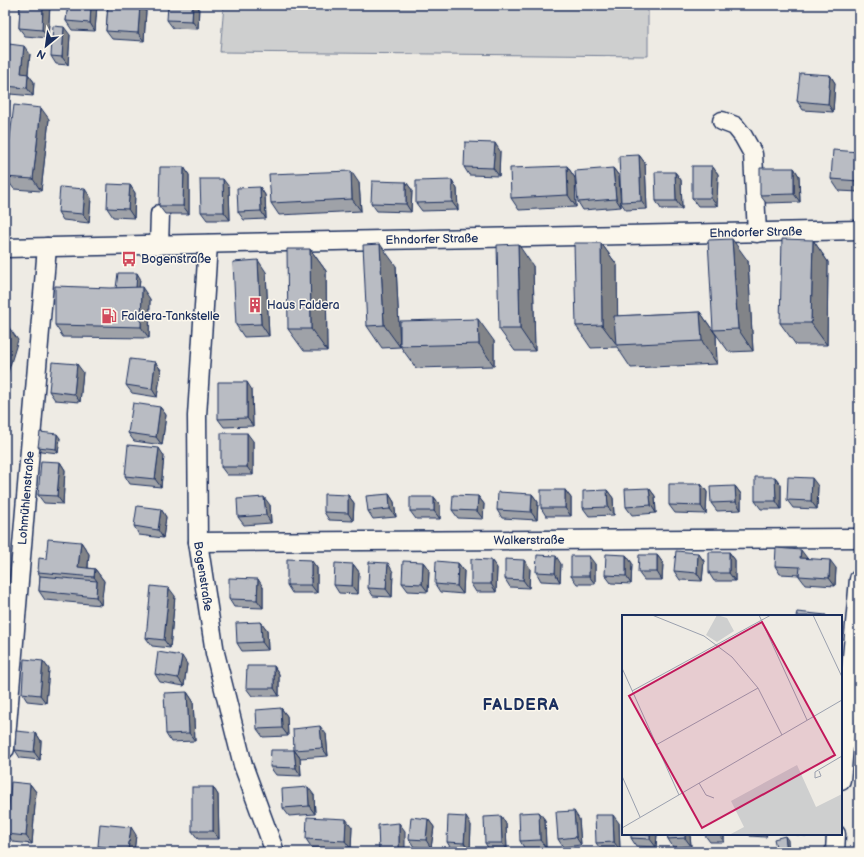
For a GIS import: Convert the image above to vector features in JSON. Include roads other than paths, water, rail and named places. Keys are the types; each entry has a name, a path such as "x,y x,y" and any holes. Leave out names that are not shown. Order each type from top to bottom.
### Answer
{"street":[{"path":"722,121 734,126 743,136 753,154 757,233"},
{"path":"159,245 160,214"},
{"name":"Ehndorfer Straße","path":"5,248 859,230"},
{"name":"Bogenstraße","path":"208,244 197,416 198,542 215,652 243,765 275,852"},
{"name":"Lohmühlenstraße","path":"5,749 47,247"},
{"name":"Walkerstraße","path":"198,542 859,538"},
{"path":"842,769 859,579"},
{"path":"835,852 836,835"}],"place":[{"name":"Bogenstraße","path":"129,259"},
{"name":"Haus Faldera","path":"255,305"},
{"name":"Faldera-Tankstelle","path":"109,316"}],"district":[{"name":"FALDERA","path":"521,704"}]}
